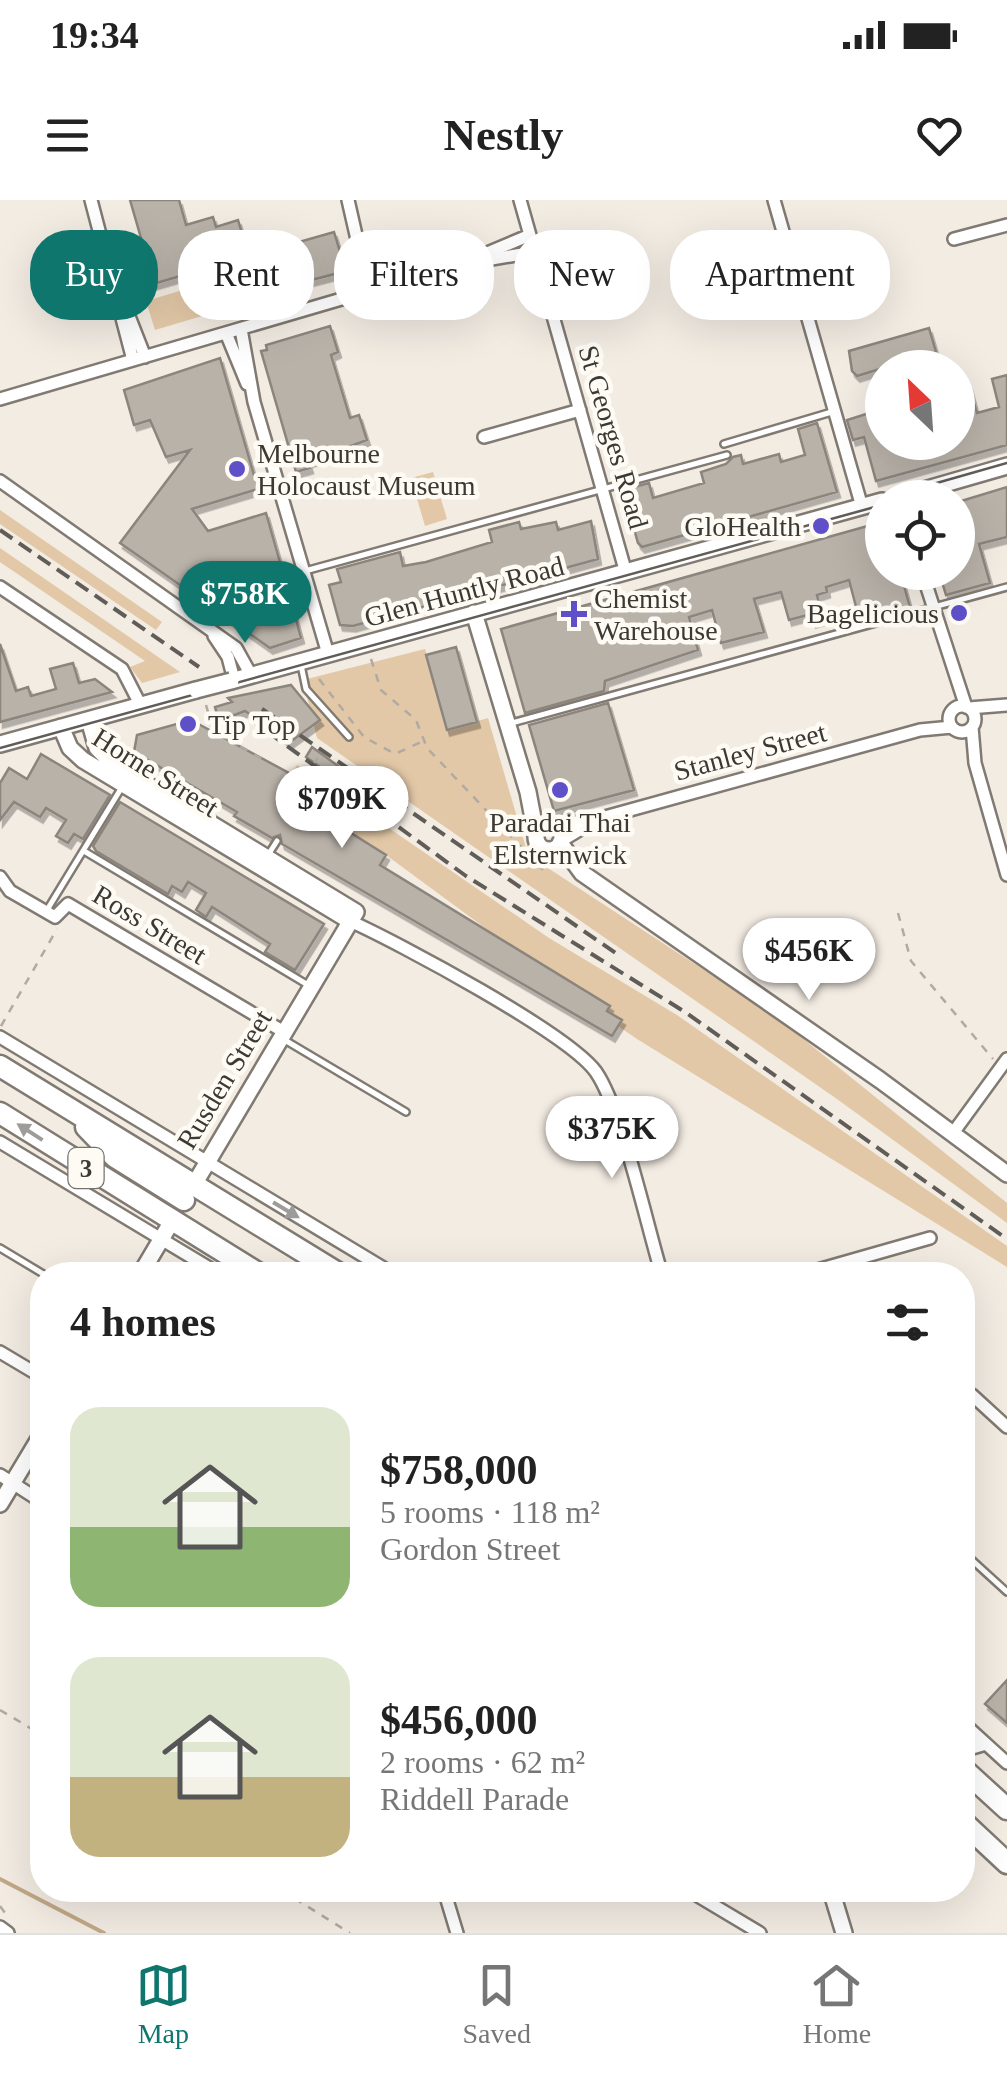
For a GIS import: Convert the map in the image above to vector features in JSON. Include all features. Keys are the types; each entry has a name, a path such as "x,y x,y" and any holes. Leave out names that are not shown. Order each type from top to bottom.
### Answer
{"highway":[{"name":"3","path":"0,1066 76,1114 115,1157 189,1192"},
{"name":"3","path":"0,1113 240,1262"},
{"name":"Rusden Street","path":"172,1221 189,1192"},
{"path":"189,1192 317,1262"},
{"path":"975,1780 1007,1809"},
{"path":"975,1833 1007,1863"}],"street":[{"path":"91,200 139,359"},
{"path":"348,200 356,230"},
{"name":"St Georges Road","path":"520,200 529,230"},
{"path":"774,200 862,507"},
{"path":"355,224 358,230"},
{"path":"954,240 1007,224"},
{"path":"2,400 334,302"},
{"name":"St Georges Road","path":"554,320 626,572"},
{"path":"241,329 254,402"},
{"path":"226,332 254,402 328,654"},
{"path":"484,436 580,410"},
{"path":"959,480 1007,466"},
{"path":"0,481 239,650 251,675"},
{"name":"Glen Huntly Road","path":"0,744 865,506"},
{"path":"0,587 122,669 141,706"},
{"path":"927,590 948,662 970,716 975,763 1007,875"},
{"path":"474,614 528,792 550,842 582,873 1007,1174"},
{"path":"212,632 228,657 232,680"},
{"path":"948,662 952,721 975,763"},
{"path":"952,721 1007,706"},
{"path":"952,721 970,716"},
{"name":"Horne Street","path":"89,720 98,750 127,780"},
{"name":"Stanley Street","path":"552,825 594,820 952,721"},
{"name":"Horne Street","path":"61,728 75,753 272,865 564,1045 596,1072 609,1098 658,1262"},
{"path":"528,792 552,825 550,842"},
{"name":"Stanley Street","path":"550,842 594,820"},
{"path":"0,878 13,893 50,915"},
{"name":"Ross Street","path":"50,915 68,904 282,1035"},
{"name":"Rusden Street","path":"189,1192 353,916"},
{"path":"0,1037 373,1262"},
{"path":"953,1133 1004,1064"},
{"path":"0,1142 198,1262"},
{"name":"Rusden Street","path":"148,1262 172,1221"},
{"path":"846,1262 930,1238"},
{"path":"0,1352 30,1370"},
{"path":"975,1398 1007,1427"},
{"path":"0,1504 6,1479 30,1449"},
{"path":"6,1479 30,1494"},
{"path":"975,1734 1007,1763"},
{"path":"975,1747 986,1744"},
{"path":"448,1902 457,1933"},
{"path":"708,1902 760,1933"},
{"path":"835,1902 844,1933"},
{"path":"4,1923 8,1933"}],"lane":[{"path":"724,444 835,411"},
{"path":"268,596 305,574 727,455"},
{"path":"507,724 1007,587"},
{"path":"300,662 306,688 348,736"},
{"path":"50,915 127,780"},
{"path":"272,865 277,841"},
{"path":"84,850 311,987"},
{"path":"282,1035 406,1112"},
{"path":"0,1248 30,1266"},
{"path":"975,1563 1007,1592"}],"path":[{"path":"366,644 381,690 416,720 423,741 471,798 544,870"},
{"path":"319,679 364,737 395,754 423,741"},
{"path":"206,706 214,731 267,762"},
{"path":"314,764 322,752"},
{"path":"898,913 911,961 1004,1064"},
{"path":"0,1027 57,928 50,915"},
{"path":"0,1710 30,1728"},
{"path":"300,1902 350,1933"},
{"path":"0,1906 4,1923"}],"shaded area":[{"path":"178,291 178,320 189,320 155,330 152,320 158,320 158,297"},
{"path":"433,472 447,519 425,526 411,478"},
{"path":"0,510 162,622 156,630 0,524"},
{"path":"0,548 180,672 142,683 130,667 145,661 0,562"},
{"path":"425,649 447,730 488,718 528,855 776,1017 1007,1203 1007,1223 837,1099 317,738 303,680"},
{"path":"297,765 549,938 677,1015 1007,1246 1007,1267 618,1026 621,1019 607,1011 610,1005 496,936 386,855 316,811 325,793 292,773"}],"building":[{"path":"130,200 179,200 186,225 213,217 216,227 238,220 241,230 178,230 178,277 158,283 158,230 139,230"},
{"path":"334,232 334,274 314,279 314,238"},
{"path":"330,326 338,352 331,355 350,418 359,415 367,440 308,462 310,468 296,472 261,351 267,350 266,345"},
{"path":"929,328 935,350 865,350 865,374 857,376 852,371 849,351"},
{"path":"220,358 258,489 192,509 208,531 266,513 285,580 265,592 263,599 268,603 280,598 281,604 291,601 301,638 270,648 120,543 190,450 166,457 150,420 134,425 124,390"},
{"path":"1007,375 1007,445 975,454 975,406 977,413 999,407 992,379"},
{"path":"865,414 865,441 864,437 853,440 847,420"},
{"path":"817,423 837,492 642,547 638,543 623,490 649,483 653,498 704,483 701,472 726,464 733,457 741,455 743,464 779,454 781,462 805,455 798,429"},
{"path":"870,460 952,460 880,480 876,480"},
{"path":"1007,487 1007,537 979,544 990,583 975,587 975,497"},
{"path":"591,521 598,559 353,626 340,625 329,585 341,582 337,569 400,552 403,566 426,562 492,542 489,530 519,522 521,529 556,522 558,530"},
{"path":"865,527 865,590 905,590 910,607 859,618 849,580 826,587 827,592 817,595 823,619 813,622 811,614 789,620 781,592 754,599 764,632 721,643 712,610 689,617 698,650 605,681 604,691 525,713 501,629"},
{"path":"0,644 16,691 28,687 31,696 56,689 50,669 73,663 79,683 95,679 112,692 0,722"},
{"path":"456,647 477,722 447,730 426,655"},
{"path":"291,685 320,720 289,743 245,711 219,721 215,707 232,702 228,698"},
{"path":"608,703 634,790 554,811 529,725"},
{"path":"191,720 326,793 316,811 386,855 380,865 610,1006 607,1011 622,1020 612,1036 282,844 280,835 272,838 234,816 237,812 134,752 137,735"},
{"path":"312,747 367,787 361,796 306,757"},
{"path":"41,754 110,795 83,839 74,834 68,843 56,836 66,820 46,808 40,817 14,802 0,820 0,783 9,768 27,779"},
{"path":"120,802 324,924 295,970 265,952 270,944 212,907 206,917 196,910 206,893 188,882 182,892 172,886 168,894 96,851 93,846"},
{"path":"1007,1680 1007,1723 985,1704"}],"waterway":[{"path":"0,1879 30,1895"},
{"path":"44,1902 104,1933"}],"tram line":[{"path":"947,480 1007,463"},
{"path":"0,748 865,510"}],"railway":[{"path":"0,530 199,667"},
{"path":"262,709 620,956"},
{"path":"250,719 466,876 685,1012 1007,1239"}],"place":[{"name":"Melbourne Holocaust Museum","path":"237,469"},
{"name":"GloHealth","path":"821,526"},
{"name":"Bagelicious","path":"959,613"},
{"name":"Chemist Warehouse","path":"574,614"},
{"name":"Tip Top","path":"188,724"},
{"name":"Paradai Thai Elsternwick","path":"560,790"}]}
